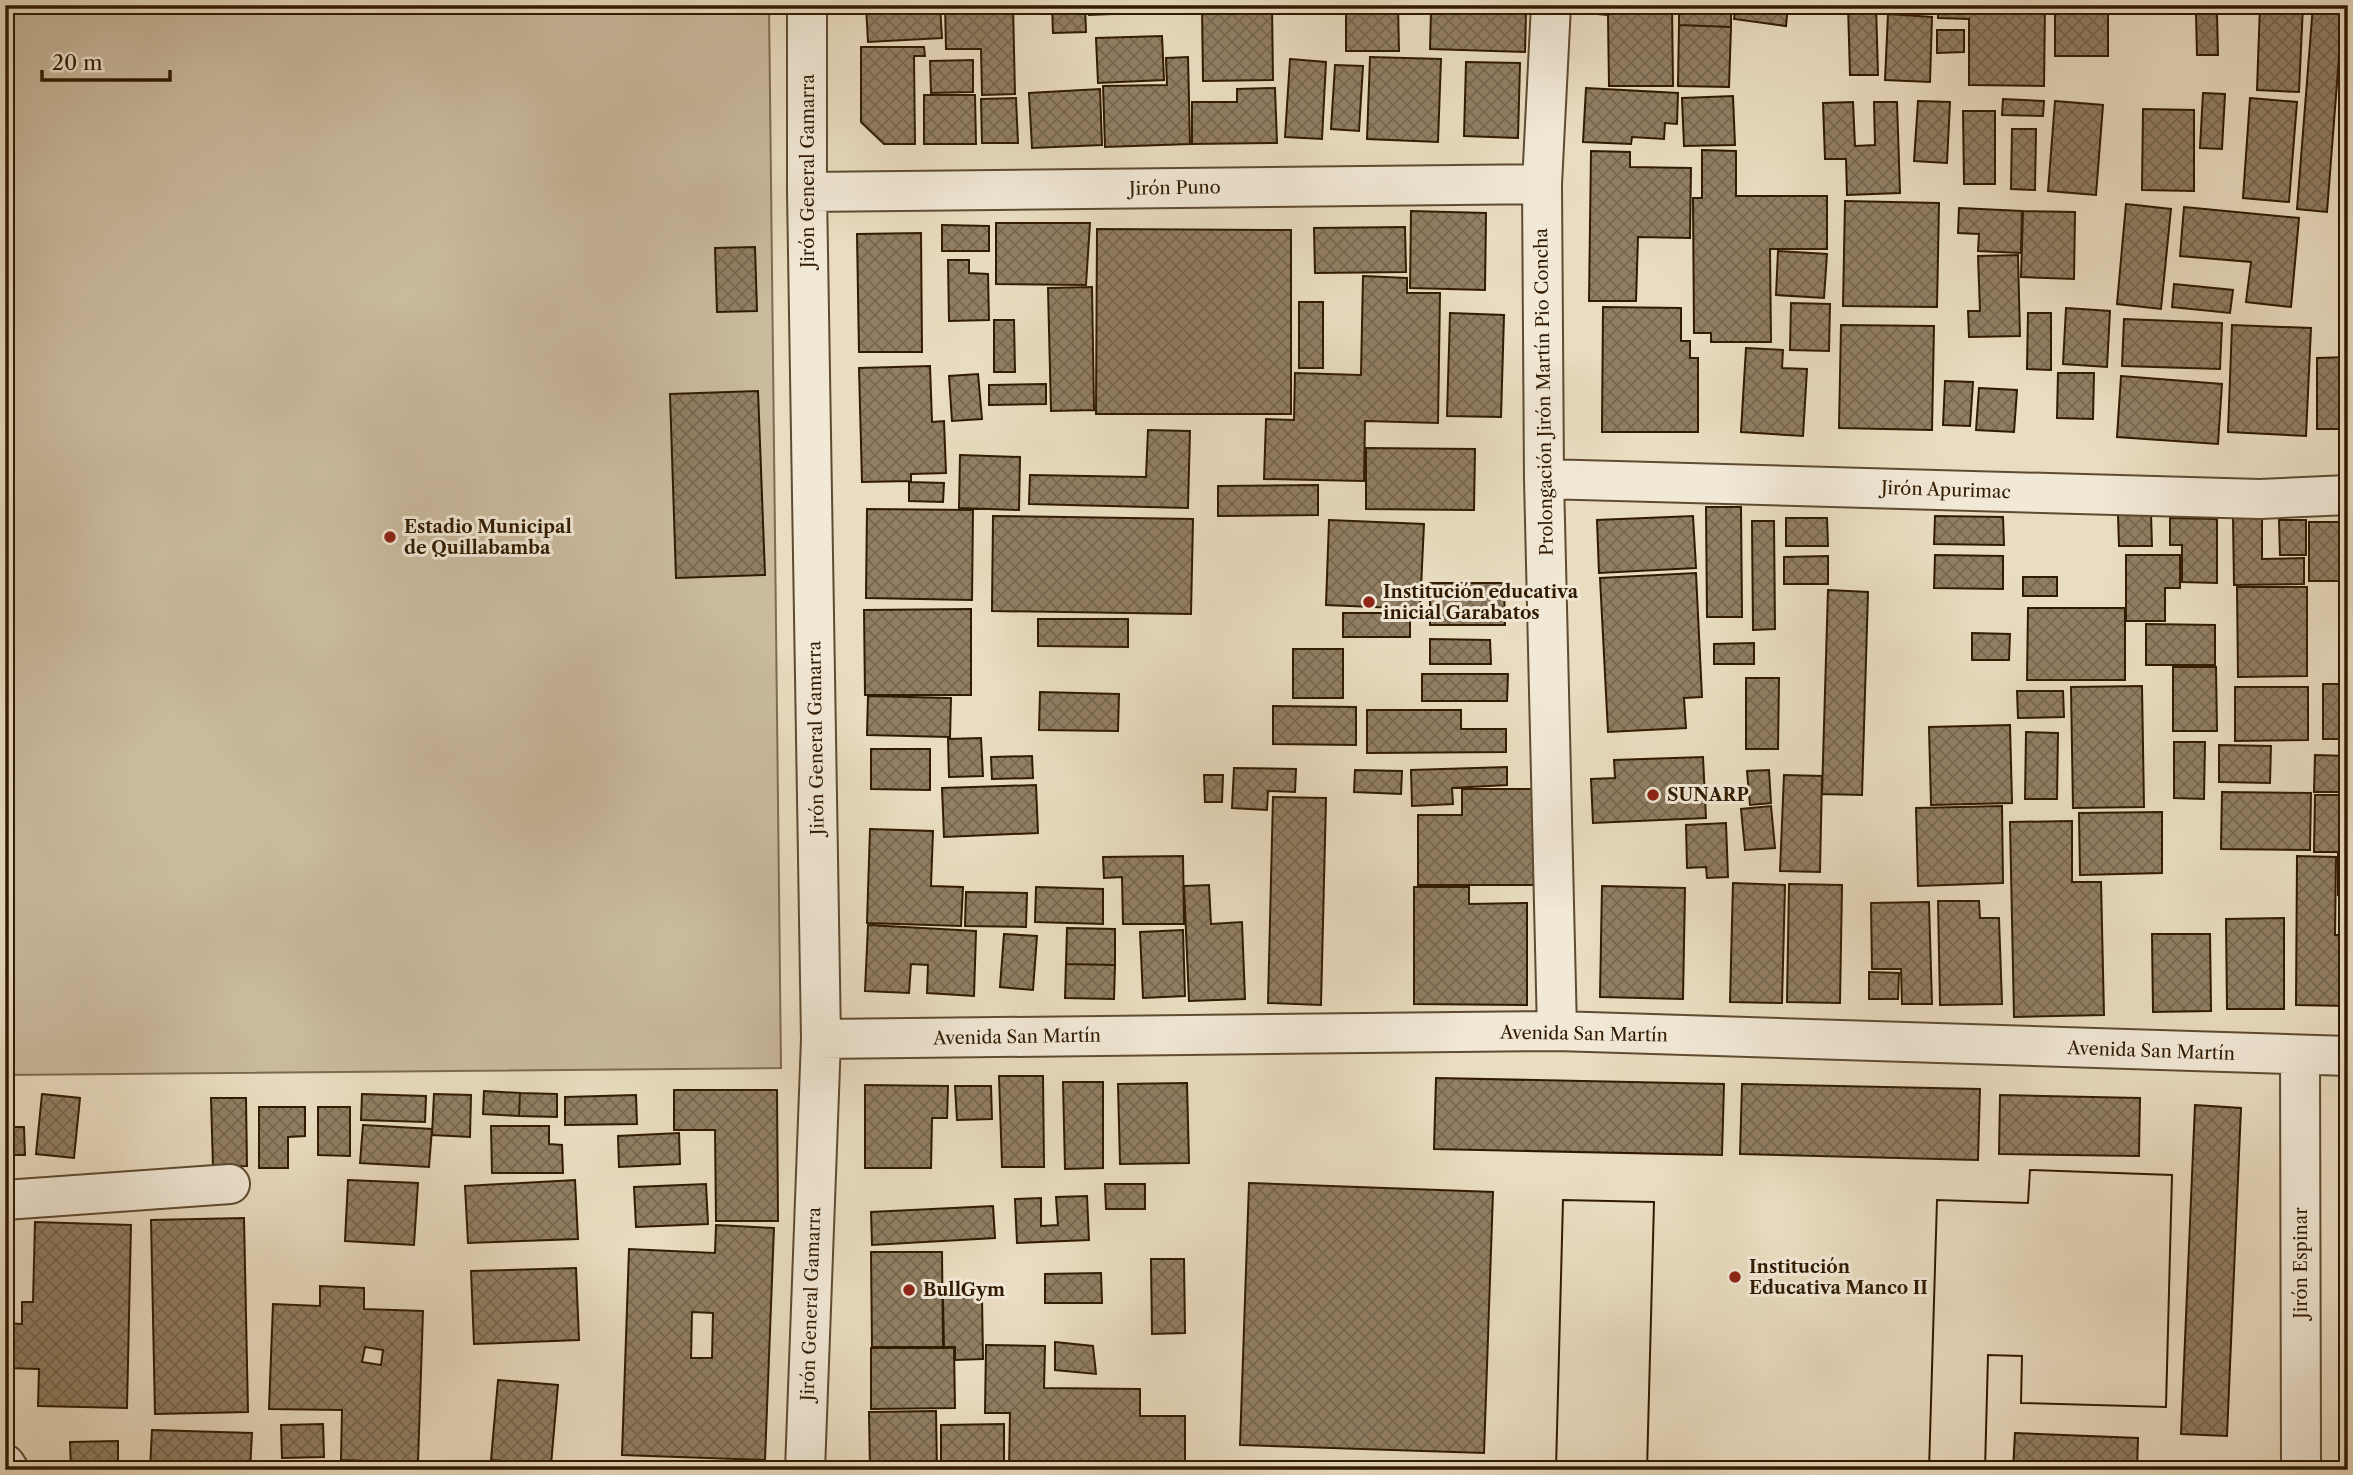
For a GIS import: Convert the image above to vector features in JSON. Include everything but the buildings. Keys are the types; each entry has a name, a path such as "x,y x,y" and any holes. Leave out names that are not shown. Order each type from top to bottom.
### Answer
{"street":[{"name":"Jirón General Gamarra","path":"805,1470 821,1040 807,192 807,5"},
{"name":"Prolongación Jirón Martín Pio Concha","path":"1551,5 1542,184 1544,478 1557,1031"},
{"name":"Jirón Puno","path":"807,192 1542,184"},
{"name":"Jirón Apurimac","path":"1544,478 2260,499 2348,495"},
{"name":"Avenida San Martín","path":"821,1040 1557,1031 2348,1056"},
{"name":"Jirón Espinar","path":"2300,1056 2301,1470"},
{"path":"5,1200 230,1184"},
{"path":"5,1465 9,1470"}],"shaded area":[{"name":"Estadio Municipal de Quillabamba","path":"5,5 769,5 781,1068 5,1075"}],"place":[{"name":"Estadio Municipal de Quillabamba","path":"390,537"},
{"name":"Institución educativa inicial Garabatos","path":"1369,602"},
{"name":"SUNARP","path":"1653,795"},
{"name":"Institución Educativa Manco II","path":"1735,1277"},
{"name":"BullGym","path":"909,1290"}]}
